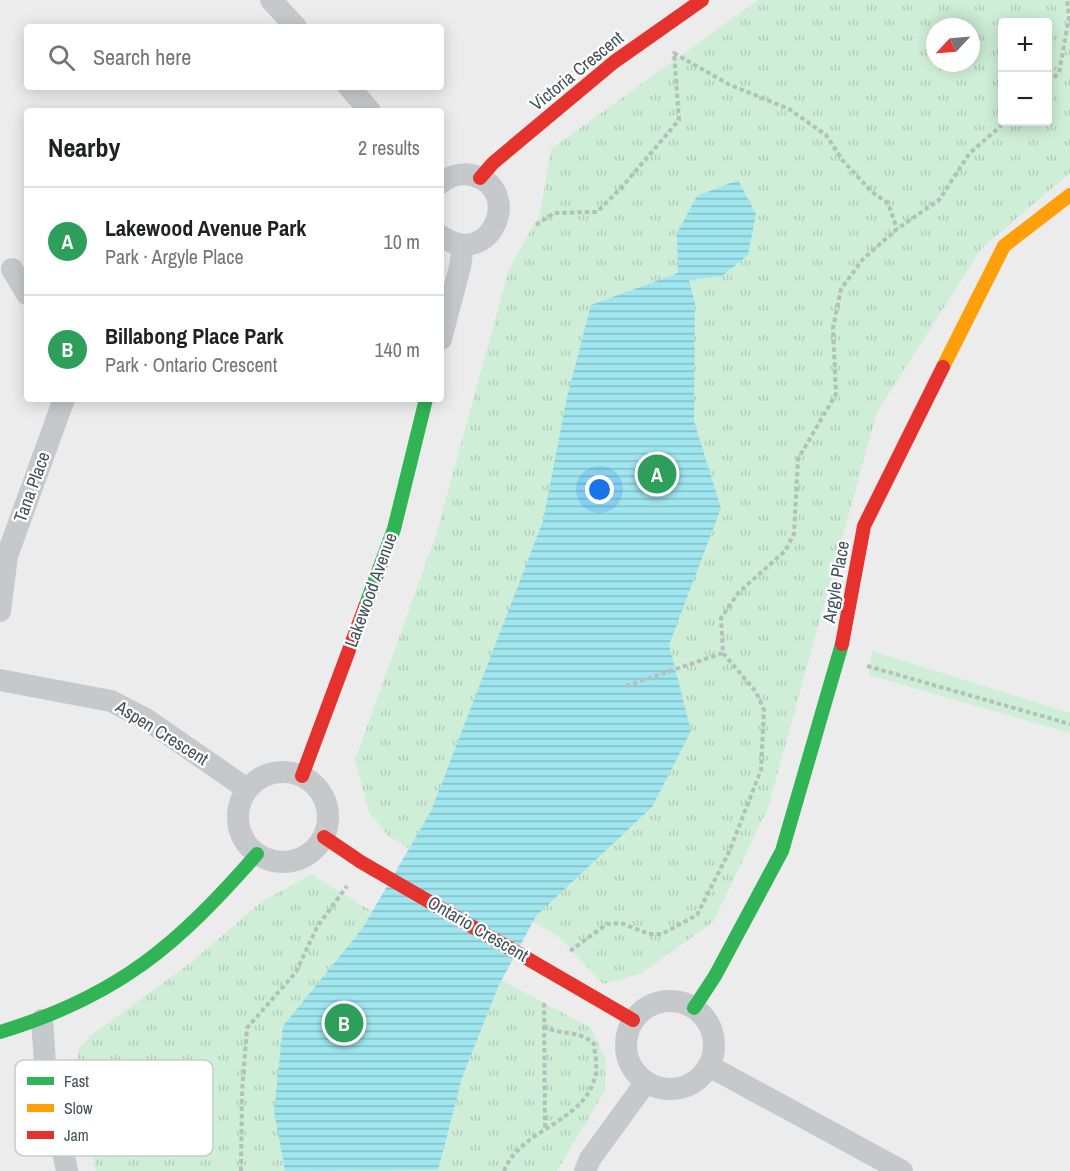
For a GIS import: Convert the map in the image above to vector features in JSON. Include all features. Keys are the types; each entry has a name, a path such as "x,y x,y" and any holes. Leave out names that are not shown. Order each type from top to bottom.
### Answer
{"street":[{"path":"271,0 293,24"},
{"name":"Victoria Crescent","path":"480,178 493,163 614,62 702,0"},
{"path":"352,90 368,108"},
{"path":"444,182 457,175 480,178 496,196 498,219 485,238 463,245 444,237"},
{"name":"Argyle Place","path":"694,1008 715,976 782,851 840,658 864,525 1004,246 1070,195"},
{"path":"444,328 460,267 463,245"},
{"path":"12,269 24,289"},
{"name":"Tana Place","path":"0,611 7,556 63,402"},
{"name":"Lakewood Avenue","path":"302,776 394,529 425,402"},
{"name":"Aspen Crescent","path":"0,680 111,701 146,719 247,789"},
{"path":"287,772 302,776 316,786 325,802 328,819 324,837 311,852 295,861 282,862 257,854 246,844 240,830 238,816 240,801 247,789 259,778 272,773 287,772"},
{"name":"Ontario Crescent","path":"324,837 366,864 633,1020"},
{"path":"0,1032 42,1020 134,972 210,908 257,854"},
{"path":"668,1001 694,1008 711,1028 714,1040 709,1066 700,1077 681,1087 660,1088 646,1082 636,1073 627,1054 627,1033 633,1020 642,1010 654,1003 668,1001"},
{"path":"42,1020 45,1060"},
{"path":"709,1066 903,1171"},
{"path":"585,1171 597,1149 646,1082"},
{"path":"64,1156 67,1171"}],"path":[{"path":"1052,78 1059,73 1069,17 1067,0"},
{"path":"536,225 554,213 597,212 622,187 679,120 674,53 728,84 789,109 826,135 843,161 872,192 888,203 897,229"},
{"path":"554,975 566,955 607,924 621,923 649,934 662,934 697,915 729,852 760,770 764,710 756,692 723,653 721,618 739,592 785,551 794,534 798,459 836,393 833,328 841,289 863,258 897,229 939,200 969,154 1000,126"},
{"path":"626,686 680,665 723,653"},
{"path":"840,658 1070,724"},
{"path":"241,1171 247,1028 296,972 317,927 366,864"},
{"path":"504,1171 523,1146 584,1100 596,1077 594,1044 586,1036 552,1031 543,1026 545,1129"}],"green space":[{"path":"758,0 1070,0 1070,173 982,248 877,412 768,808 713,922 640,974 603,984 558,936 388,836 369,812 355,760 436,535 509,269 540,214 551,149"},
{"path":"872,651 1070,713 1070,733 869,675"},
{"path":"311,874 361,905 591,1028 606,1060 605,1091 557,1171 96,1171 93,1156 213,1156 213,1060 76,1060 78,1050 90,1036 193,961 260,903"}],"water":[{"path":"738,180 756,214 748,255 722,276 689,280 695,304 694,421 721,508 669,645 691,731 652,807 536,916 498,987 462,1078 438,1170 285,1171 274,1111 283,1026 362,929 431,811 543,521 567,397 591,305 678,273 677,233 697,196"}],"traffic: fast":[{"path":"365,607 394,529 425,402"},
{"path":"694,1008 715,976 782,851 842,644"},
{"path":"0,1032 42,1018 79,1002 113,984 143,964 200,915 257,854"}],"traffic: slow":[{"path":"943,367 1004,246 1070,195"}],"traffic: jam":[{"path":"480,178 493,163 614,62 702,0"},
{"path":"842,644 864,526 943,367"},
{"path":"302,776 365,607"},
{"path":"324,837 361,862 633,1020"}],"place":[{"name":"Lakewood Avenue Park","path":"657,474"},
{"name":"Billabong Place Park","path":"344,1023"}]}
